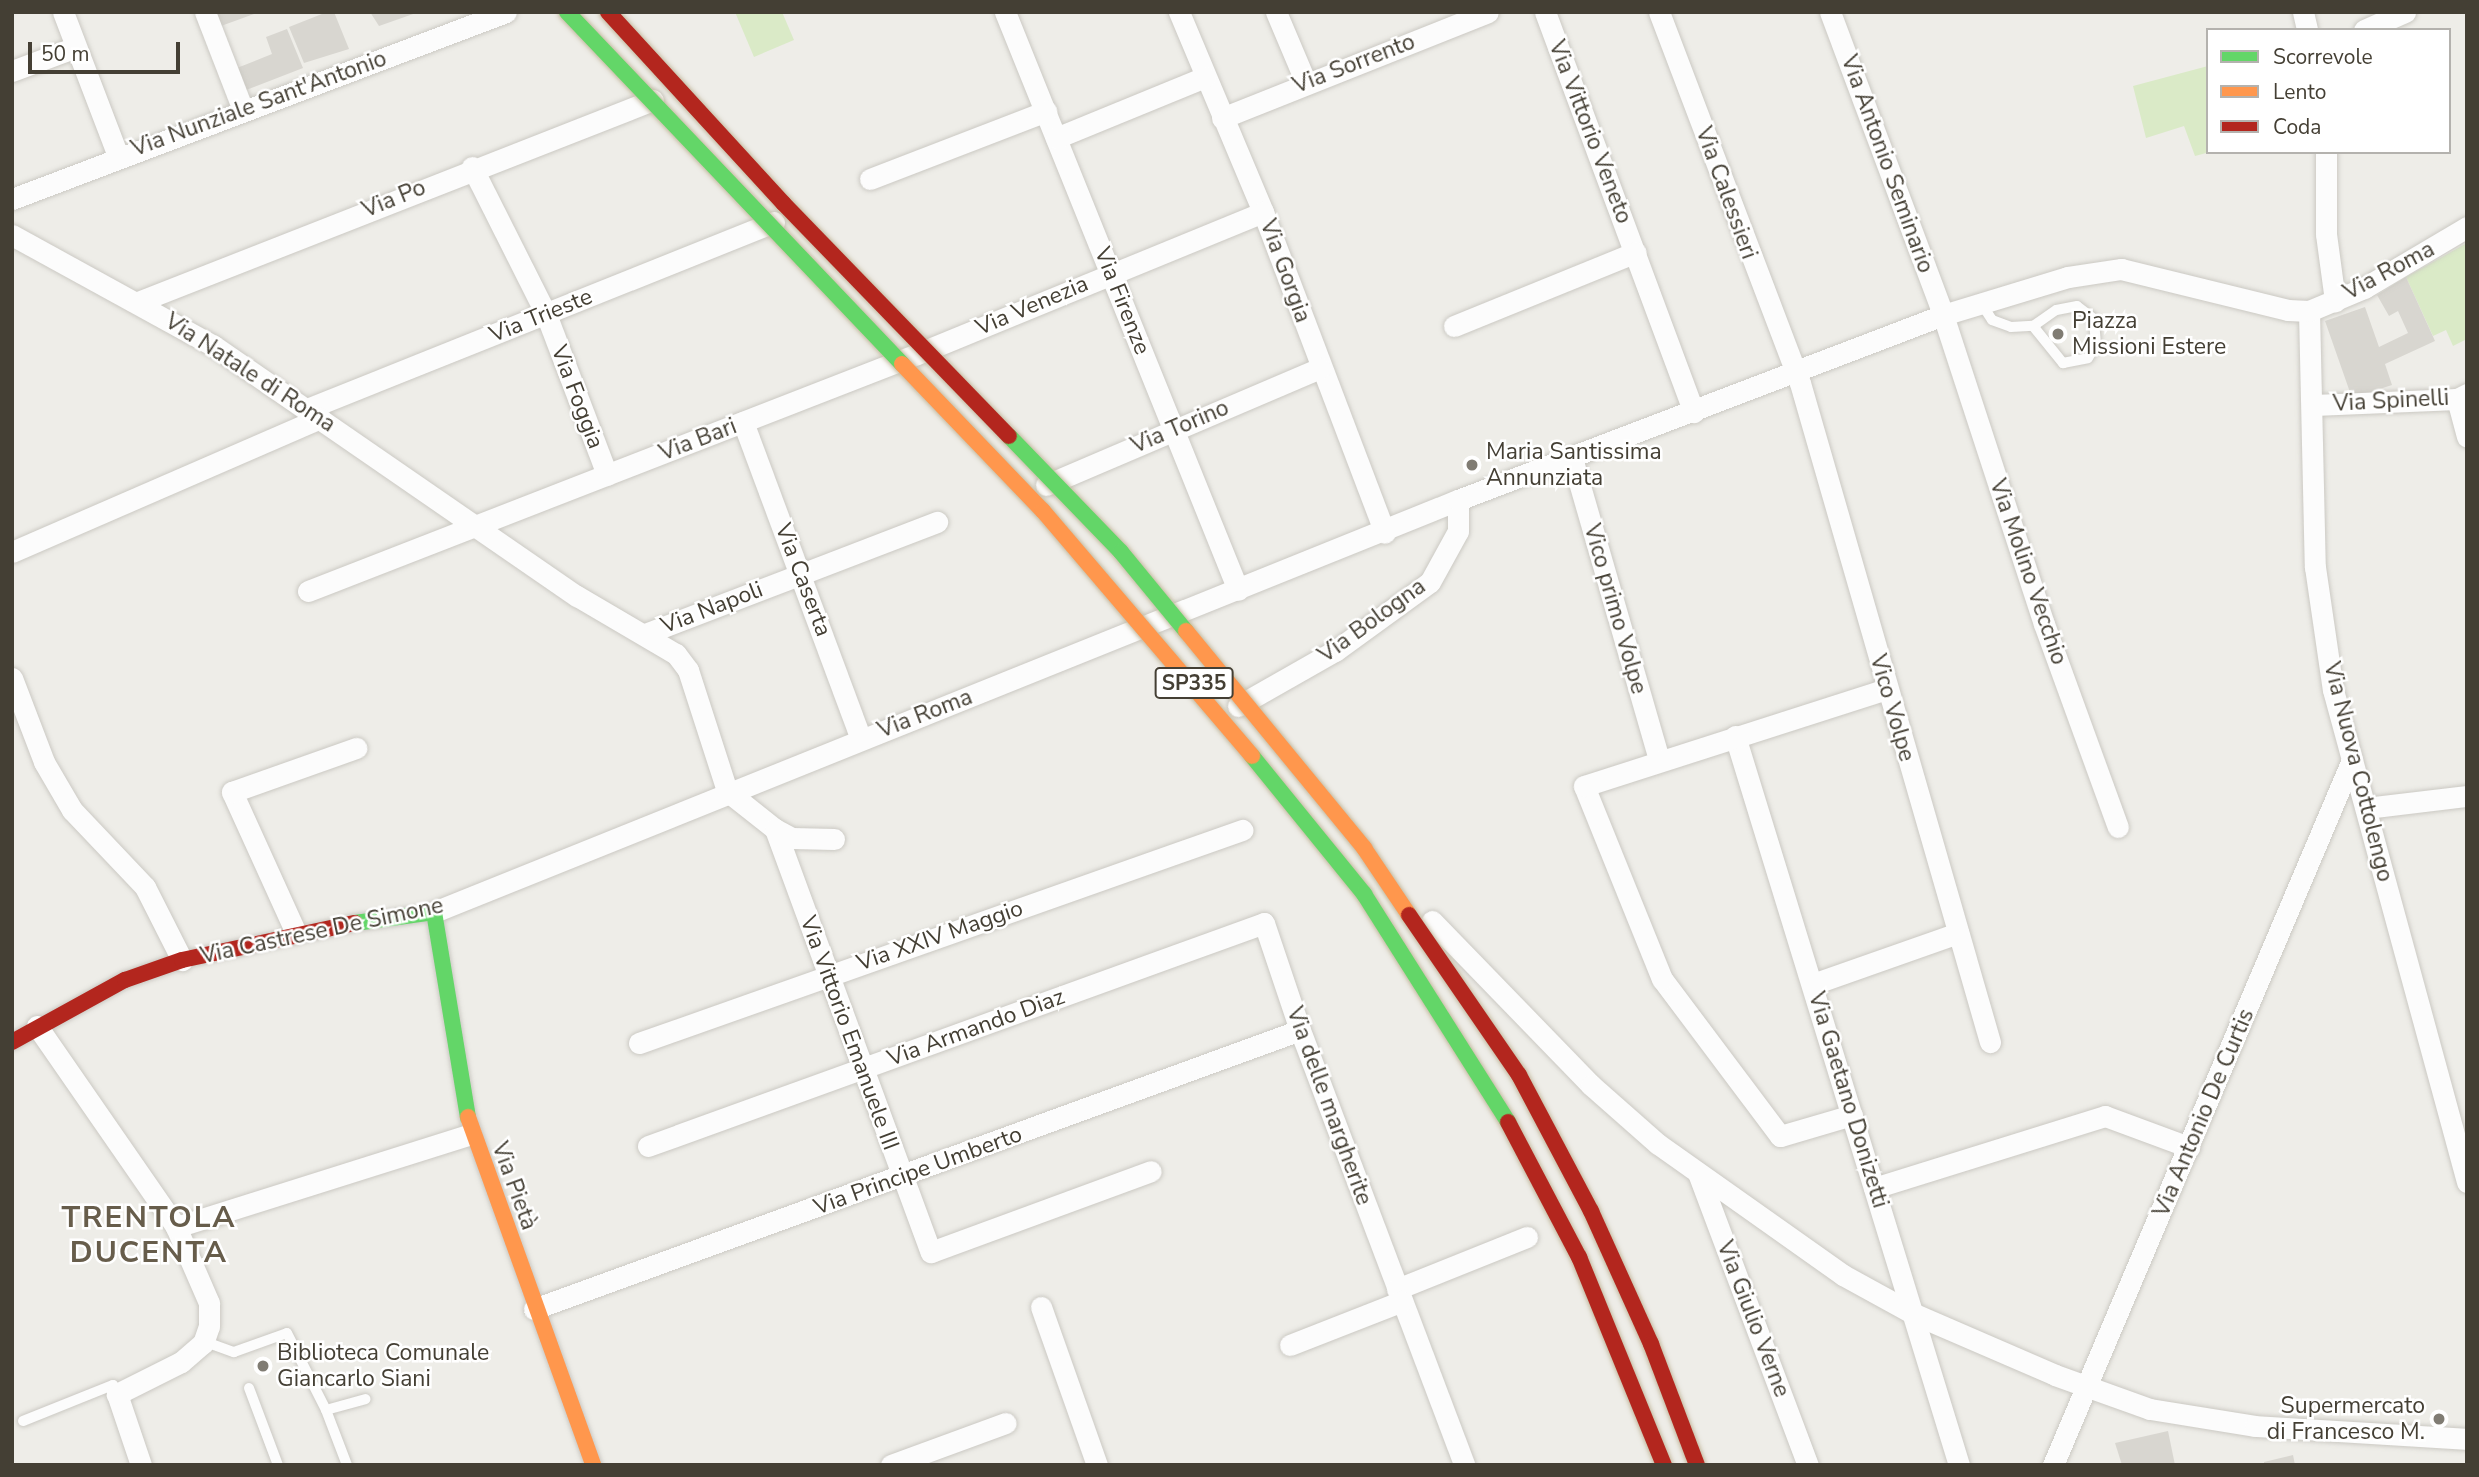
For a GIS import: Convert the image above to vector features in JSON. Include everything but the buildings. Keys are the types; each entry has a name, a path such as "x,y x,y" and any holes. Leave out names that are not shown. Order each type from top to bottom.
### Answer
{"main road":[{"name":"SP335","path":"567,12 1043,511 1163,647 1364,894 1512,1128 1579,1257 1664,1465"},
{"name":"SP335","path":"608,12 784,204 1121,552 1364,848 1452,972 1531,1098 1597,1223 1651,1343 1697,1465"},
{"name":"Via Castrese De Simone","path":"12,1042 125,980 182,960 296,933 434,912"},
{"name":"Via Pietà","path":"434,912 471,1134 593,1465"}],"street":[{"path":"64,12 118,156"},
{"path":"205,12 243,110"},
{"name":"Via Nunziale Sant'Antonio","path":"12,199 118,156 506,12"},
{"path":"567,12 774,222 917,354 1504,996 1591,1085 1698,1173 1843,1275 1912,1313 2088,1387 2150,1409 2255,1426 2467,1439"},
{"name":"Via Firenze","path":"1005,12 1238,590"},
{"name":"Via Gorgia","path":"1179,12 1263,212 1320,368 1385,533"},
{"path":"1276,12 1306,83"},
{"name":"Via Sorrento","path":"1222,118 1488,12"},
{"name":"Via Vittorio Veneto","path":"1545,12 1694,412"},
{"name":"Via Calessieri","path":"1659,12 1794,374"},
{"name":"Via Antonio Seminario","path":"1830,12 1943,315"},
{"path":"2369,28 2405,12"},
{"path":"12,71 76,47"},
{"path":"1056,138 1205,77"},
{"name":"Via Po","path":"138,302 472,167 653,100"},
{"path":"870,179 1046,111"},
{"path":"2326,154 2326,234 2335,301"},
{"name":"Via Foggia","path":"472,167 545,314 607,475"},
{"name":"Via Venezia","path":"917,354 1263,212"},
{"name":"Via Trieste","path":"12,552 313,413 545,314 774,222"},
{"name":"Via Roma","path":"727,791 1124,638 1385,533 1458,500 1943,315 2068,278 2121,269 2288,310 2309,311 2335,301 2467,227"},
{"name":"Via Natale di Roma","path":"12,234 138,302 313,413 577,596 676,654 688,670 727,791"},
{"name":"Via Vittorio Veneto","path":"1454,326 1636,252"},
{"name":"Via Nuova Cottolengo","path":"2309,311 2314,405 2315,567 2333,690 2467,1182"},
{"name":"Via Molino Vecchio","path":"1943,315 2045,624 2118,827"},
{"name":"Via Bari","path":"478,526 917,354"},
{"name":"Via Torino","path":"1041,487 1320,368"},
{"name":"Vico Volpe","path":"1794,374 1842,521 1886,689 1990,1042"},
{"path":"2462,396 2467,437"},
{"name":"Via Spinelli","path":"2314,405 2462,396"},
{"name":"Via Caserta","path":"743,422 861,739"},
{"name":"Vico primo Volpe","path":"1572,457 1659,760"},
{"name":"Via Bologna","path":"1238,706 1335,651 1430,582 1458,531 1458,500"},
{"name":"Via Napoli","path":"645,634 937,522"},
{"path":"308,591 478,526"},
{"path":"12,678 44,762 72,810 145,887 182,960"},
{"path":"1852,1115 1780,1136 1662,979 1584,786 1886,689"},
{"name":"Via Gaetano Donizetti","path":"1735,736 1959,1465"},
{"path":"296,933 232,793 356,748"},
{"name":"Via Antonio De Curtis","path":"2053,1465 2353,760"},
{"path":"727,791 775,829 792,838 834,839"},
{"name":"Via Castrese De Simone","path":"434,912 727,791"},
{"path":"2366,808 2467,796"},
{"name":"Via Vittorio Emanuele III","path":"775,829 864,1068 901,1178 931,1252 1151,1171"},
{"name":"Via XXIV Maggio","path":"639,1043 1242,830"},
{"name":"Via delle margherite","path":"1264,923 1300,1030 1464,1465"},
{"name":"Via Armando Diaz","path":"648,1146 1264,923"},
{"path":"1813,984 1958,933"},
{"path":"37,1026 176,1227 209,1303 204,1341 181,1362 117,1394 141,1465"},
{"name":"Via Principe Umberto","path":"534,1309 901,1178 1300,1030"},
{"path":"1874,1188 2105,1116 2189,1147"},
{"path":"176,1227 471,1134"},
{"name":"Via Giulio Verne","path":"1698,1173 1808,1465"},
{"path":"1290,1345 1527,1237"},
{"path":"1041,1307 1097,1465"},
{"path":"891,1465 1006,1423"}],"lane":[{"path":"1981,303 1992,320 2011,327 2033,326 2056,310 2077,306 2094,319 2096,344 2088,358 2063,363 2033,326"},
{"path":"204,1341 234,1352 287,1333 326,1410 347,1465"},
{"path":"234,1352 239,1364"},
{"path":"23,1421 113,1385 117,1394"},
{"path":"249,1388 278,1465"},
{"path":"326,1410 366,1399"}],"green space":[{"path":"735,12 782,12 794,40 754,57"},
{"path":"2206,67 2206,153 2195,156 2184,126 2146,138 2133,86"},
{"path":"2467,243 2467,339 2453,346 2446,330 2433,336 2406,277"}],"traffic: fast":[{"path":"567,12 902,364"},
{"path":"1009,436 1121,552 1186,631"},
{"path":"1252,756 1364,894 1508,1122"},
{"path":"355,923 434,912 468,1117"}],"traffic: slow":[{"path":"902,364 1043,511 1252,756"},
{"path":"1186,631 1364,848 1409,915"},
{"path":"468,1117 593,1465"}],"traffic: jam":[{"path":"608,12 784,204 1009,436"},
{"path":"1409,915 1519,1075 1591,1211 1651,1344 1697,1465"},
{"path":"12,1042 125,980 182,960 355,923"},
{"path":"1508,1122 1579,1257 1664,1465"}],"place":[{"name":"Piazza Missioni Estere","path":"2058,334"},
{"name":"Maria Santissima Annunziata","path":"1472,465"},
{"name":"Biblioteca Comunale Giancarlo Siani","path":"263,1366"},
{"name":"Supermercato di Francesco M.","path":"2439,1419"}],"district":[{"name":"TRENTOLA DUCENTA","path":"149,1235"}]}
